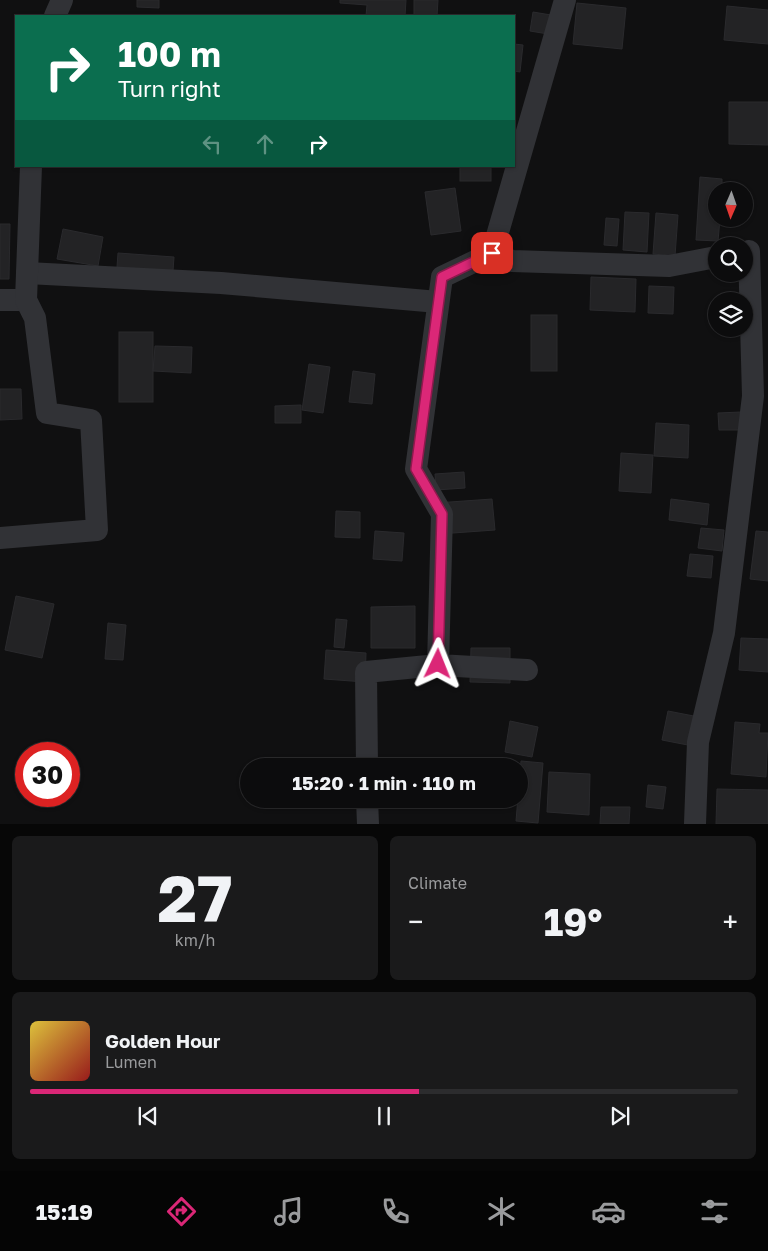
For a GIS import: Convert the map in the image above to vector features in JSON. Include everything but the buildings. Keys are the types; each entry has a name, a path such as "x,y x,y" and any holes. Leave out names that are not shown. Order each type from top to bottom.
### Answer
{"street":[{"path":"55,15 62,0"},
{"path":"492,253 565,0"},
{"path":"0,538 97,530 91,420 47,412 35,318 26,300 31,167"},
{"path":"695,824 698,742 724,633 753,396 754,250"},
{"path":"438,664 442,514 416,469 442,277 492,253 512,260 669,266 708,259"},
{"path":"27,273 222,283 438,302"},
{"path":"0,300 26,300"},
{"path":"367,758 366,672 438,664 527,670"},
{"path":"367,808 368,824"}],"route":[{"path":"438,664 442,514 416,469 442,277 492,253"}]}
